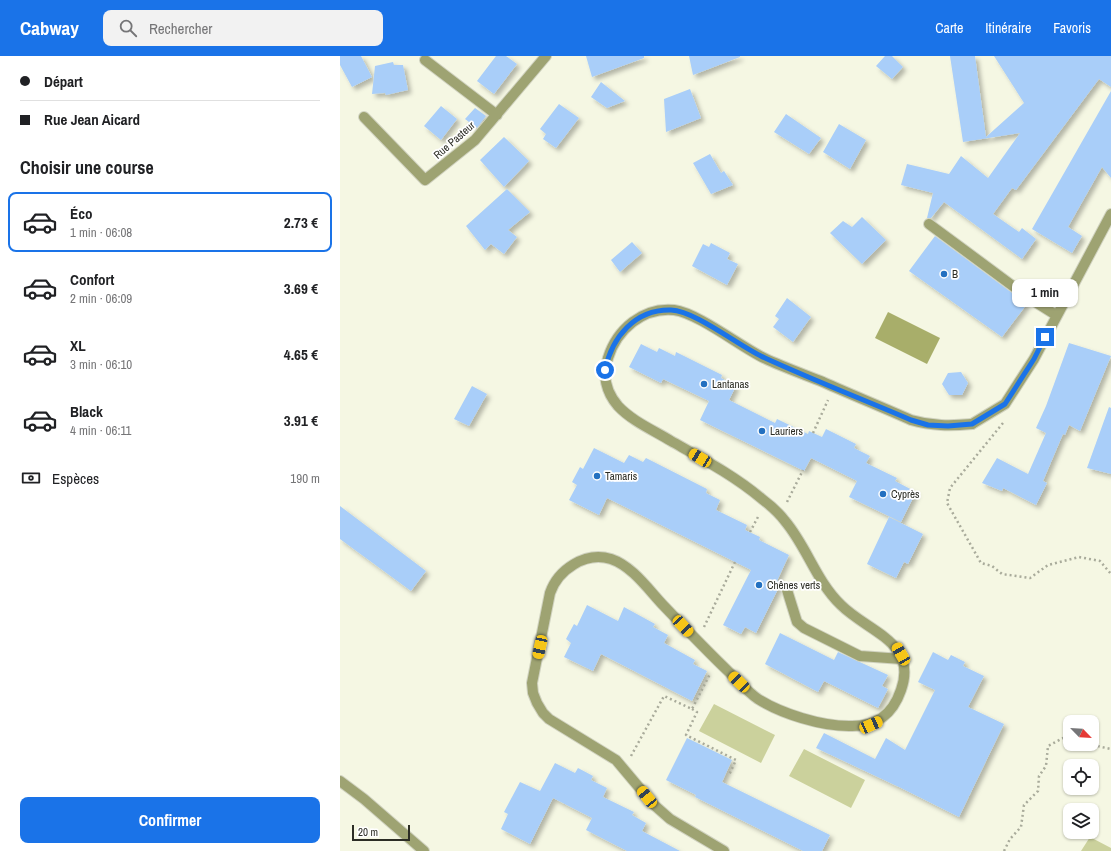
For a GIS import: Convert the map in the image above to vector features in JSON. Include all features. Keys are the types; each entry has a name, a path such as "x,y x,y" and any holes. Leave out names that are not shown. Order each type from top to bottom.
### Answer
{"street":[{"name":"Rue Pasteur","path":"364,117 425,180 476,140 546,56"},
{"path":"425,60 497,115"},
{"path":"724,851 670,818 653,804 624,769 605,752 549,719 543,713 533,692 532,683 550,593 553,583 560,574 575,564 596,558 611,559 622,565 636,576 698,642 748,691 775,708 823,724 858,727 871,725 881,721 895,704 904,682 902,659 896,647 891,642 844,609 829,593 798,541 780,516 765,502 723,473 633,419 615,403 606,382 605,370 612,348 619,335 628,325 644,316 662,310 681,311 764,358 911,420 928,425 948,426 972,424 1005,404 1034,359 1056,315 1111,214"},
{"path":"929,224 1029,298 1056,315"},
{"path":"787,590 797,622 804,628 860,656 902,659"},
{"path":"340,781 364,799 424,851"}],"path":[{"path":"813,433 834,387"},
{"path":"1005,404 1003,424 950,488 947,503 981,563 992,566 1002,574 1030,578 1048,565 1079,557 1100,561 1111,574"},
{"path":"780,516 803,470"},
{"path":"750,532 765,502"},
{"path":"698,642 735,562"},
{"path":"692,709 717,661"},
{"path":"624,769 664,696 697,712 686,735 736,760 728,775"},
{"path":"1004,851 1010,839 1021,827 1024,805 1038,791 1039,776 1046,766 1048,746 1063,738"},
{"path":"1099,746 1111,749"}],"shaded area":[{"path":"888,312 940,338 927,364 875,338"},
{"path":"714,704 775,735 761,763 699,731"},
{"path":"804,749 865,780 851,808 789,776"},
{"path":"1089,839 1094,839 1111,848 1111,851 1081,851"}],"building":[{"path":"340,56 361,56 372,77 352,87 340,65"},
{"path":"496,56 506,56 517,64 494,94 477,81"},
{"path":"586,56 644,56 644,58 592,77"},
{"path":"689,56 740,56 740,57 693,75"},
{"path":"885,56 892,56 903,67 892,79 876,66"},
{"path":"950,56 975,56 986,137 1024,103 994,56 1111,56 1111,87 1099,79 1016,190 1012,188 993,214 1019,232 1022,228 1036,239 1022,259 944,202 931,218 927,218 933,193 901,185 907,164 949,174 961,156 988,178 1020,133 963,142"},
{"path":"393,62 394,65 403,65 408,90 386,95 385,93 372,94 375,66"},
{"path":"601,82 625,101 607,108 591,97"},
{"path":"690,89 701,118 666,132 664,99"},
{"path":"1111,91 1111,178 1102,167 1068,227 1082,236 1072,253 1032,229"},
{"path":"559,104 579,118 556,148 543,139 546,134 540,129"},
{"path":"441,106 457,119 441,140 424,126"},
{"path":"475,108 486,116 477,128 465,119"},
{"path":"786,114 821,138 809,154 774,132"},
{"path":"839,124 866,140 850,169 823,152"},
{"path":"504,137 529,161 504,187 480,160"},
{"path":"710,154 721,173 724,171 733,185 711,194 693,163"},
{"path":"507,189 530,212 508,230 517,237 504,254 491,244 485,250 466,226"},
{"path":"862,217 886,240 862,264 830,233 843,221 852,227"},
{"path":"935,236 1027,304 1002,337 909,271"},
{"path":"632,242 642,253 620,272 611,260"},
{"path":"711,243 730,253 727,259 738,264 727,285 692,266 703,244 709,247"},
{"path":"787,298 811,317 793,342 773,327 779,319 775,316"},
{"path":"1069,343 1111,356 1080,431 1069,425 1065,435 1063,434 1043,481 1047,483 1036,505 1003,488 1002,491 982,483 997,458 1028,474 1046,433 1036,428 1046,406"},
{"path":"641,344 657,352 659,348 675,356 676,352 722,375 721,378 736,386 729,400 775,423 777,419 808,434 809,431 822,437 826,429 856,444 854,448 870,456 866,463 897,478 895,481 916,492 901,522 849,497 857,481 811,458 804,471 700,420 709,401 663,379 661,383 629,367"},
{"path":"961,372 968,383 962,395 949,395 942,384 948,373"},
{"path":"472,386 487,394 469,426 454,419"},
{"path":"1109,407 1111,408 1111,474 1087,468"},
{"path":"594,448 624,463 629,455 643,462 646,458 707,489 706,493 720,500 716,510 747,525 745,530 760,537 759,540 789,555 777,581 781,583 756,633 745,627 741,634 723,625 751,570 607,498 599,515 569,500 577,485 572,482 580,467 583,469"},
{"path":"340,506 426,571 411,591 340,539"},
{"path":"889,517 923,534 908,564 904,562 896,578 867,564"},
{"path":"587,605 618,621 624,607 655,624 653,627 668,635 664,643 695,660 693,664 707,671 692,701 601,654 593,671 564,657 571,643 566,639 574,624 577,626"},
{"path":"780,633 834,660 838,652 888,675 882,686 888,689 878,708 824,681 818,692 765,664"},
{"path":"933,652 948,660 951,655 965,662 963,666 984,676 968,707 1004,724 959,817 816,748 824,733 875,759 886,738 905,750 935,690 918,682"},
{"path":"687,738 732,760 722,782 830,835 822,851 803,851 695,797 696,795 666,780"},
{"path":"555,763 575,773 578,768 593,776 591,780 607,788 603,797 634,812 632,815 646,823 642,831 680,851 627,851 586,830 592,818 553,798 530,844 501,829 508,814 504,812 520,782 540,791"}],"place":[{"name":"B","path":"944,274"},
{"name":"Lantanas","path":"704,384"},
{"name":"Lauriers","path":"762,431"},
{"name":"Tamaris","path":"597,476"},
{"name":"Cyprès","path":"883,494"},
{"name":"Chênes verts","path":"759,585"}],"route":[{"path":"605,370 607,358 612,348 619,335 628,325 636,319 654,312 662,310 681,311 764,358 911,420 928,425 948,426 972,424 1005,404 1034,359 1045,337"}]}
